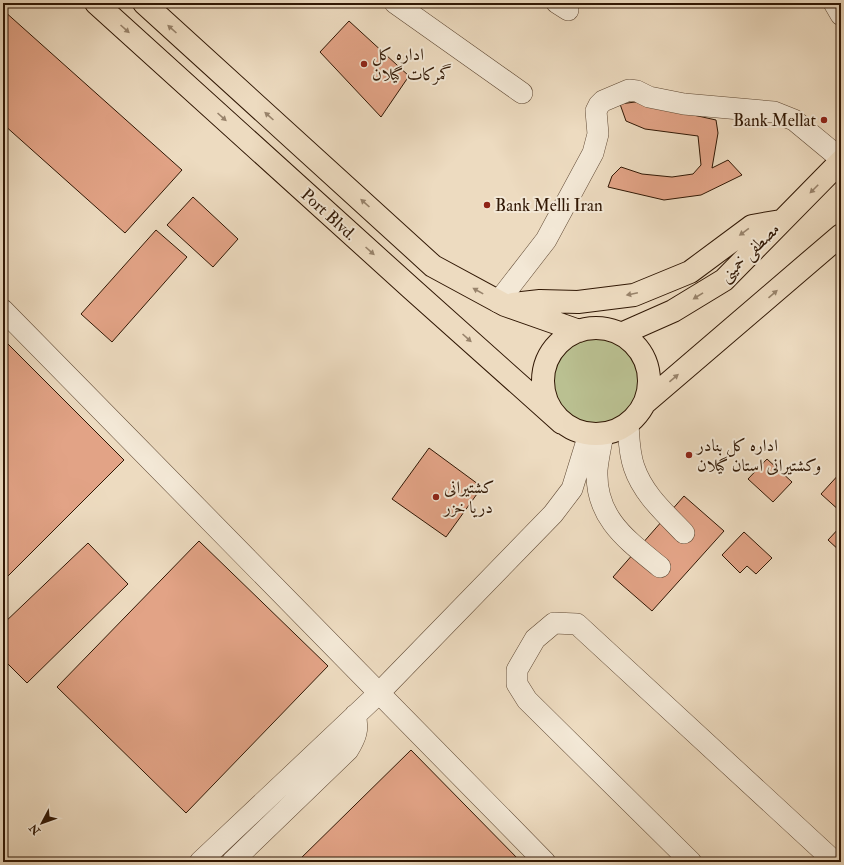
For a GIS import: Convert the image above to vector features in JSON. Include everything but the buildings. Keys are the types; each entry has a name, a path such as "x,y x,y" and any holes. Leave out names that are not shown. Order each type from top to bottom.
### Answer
{"main road":[{"name":"Port Blvd.","path":"96,3 562,423"},
{"name":"Port Blvd.","path":"144,3 433,266 502,304 580,331"},
{"name":"مصطفی خمینی","path":"621,334 673,311 724,280 841,160"},
{"path":"502,304 540,301 578,302 634,295 690,272 752,226 781,221"},
{"path":"645,403 841,235"},
{"path":"593,328 607,329 621,334 632,342 641,352 647,364 650,377 649,391 645,403 638,415 628,424 616,430 596,434 576,430 562,423 547,401 544,387 544,372 548,358 556,346 567,337 580,331 593,328"}],"street":[{"path":"395,3 522,93"},
{"path":"834,3 841,15"},
{"path":"502,304 546,240 593,153 598,134 596,111 603,101 629,90 637,91 649,97 684,104 774,112 794,120 841,160"},
{"path":"3,310 378,694 545,862"},
{"path":"628,424 633,466 642,484 654,502 684,533"},
{"path":"200,862 355,714 378,694 553,514 572,489 596,434"},
{"path":"596,434 598,496 612,524 630,542 660,567"},
{"path":"691,862 527,700 517,684 517,670 535,639 554,623 577,624 835,862"},
{"path":"232,862 348,750 356,738 358,726 355,714"}],"green space":[{"path":"596,336 613,339 628,349 638,364 641,381 638,398 628,413 613,423 596,426 579,423 564,413 554,398 551,381 554,364 564,349 579,339"}],"place":[{"name":"اداره کل گمرکات گیلان","path":"364,64"},
{"name":"Bank Mellat","path":"824,120"},
{"name":"Bank Melli Iran","path":"487,205"},
{"name":"اداره کل بنادر وکشتیرانی استان گیلان","path":"689,455"},
{"name":"کشتیرانی دریا خزر","path":"436,497"}]}
